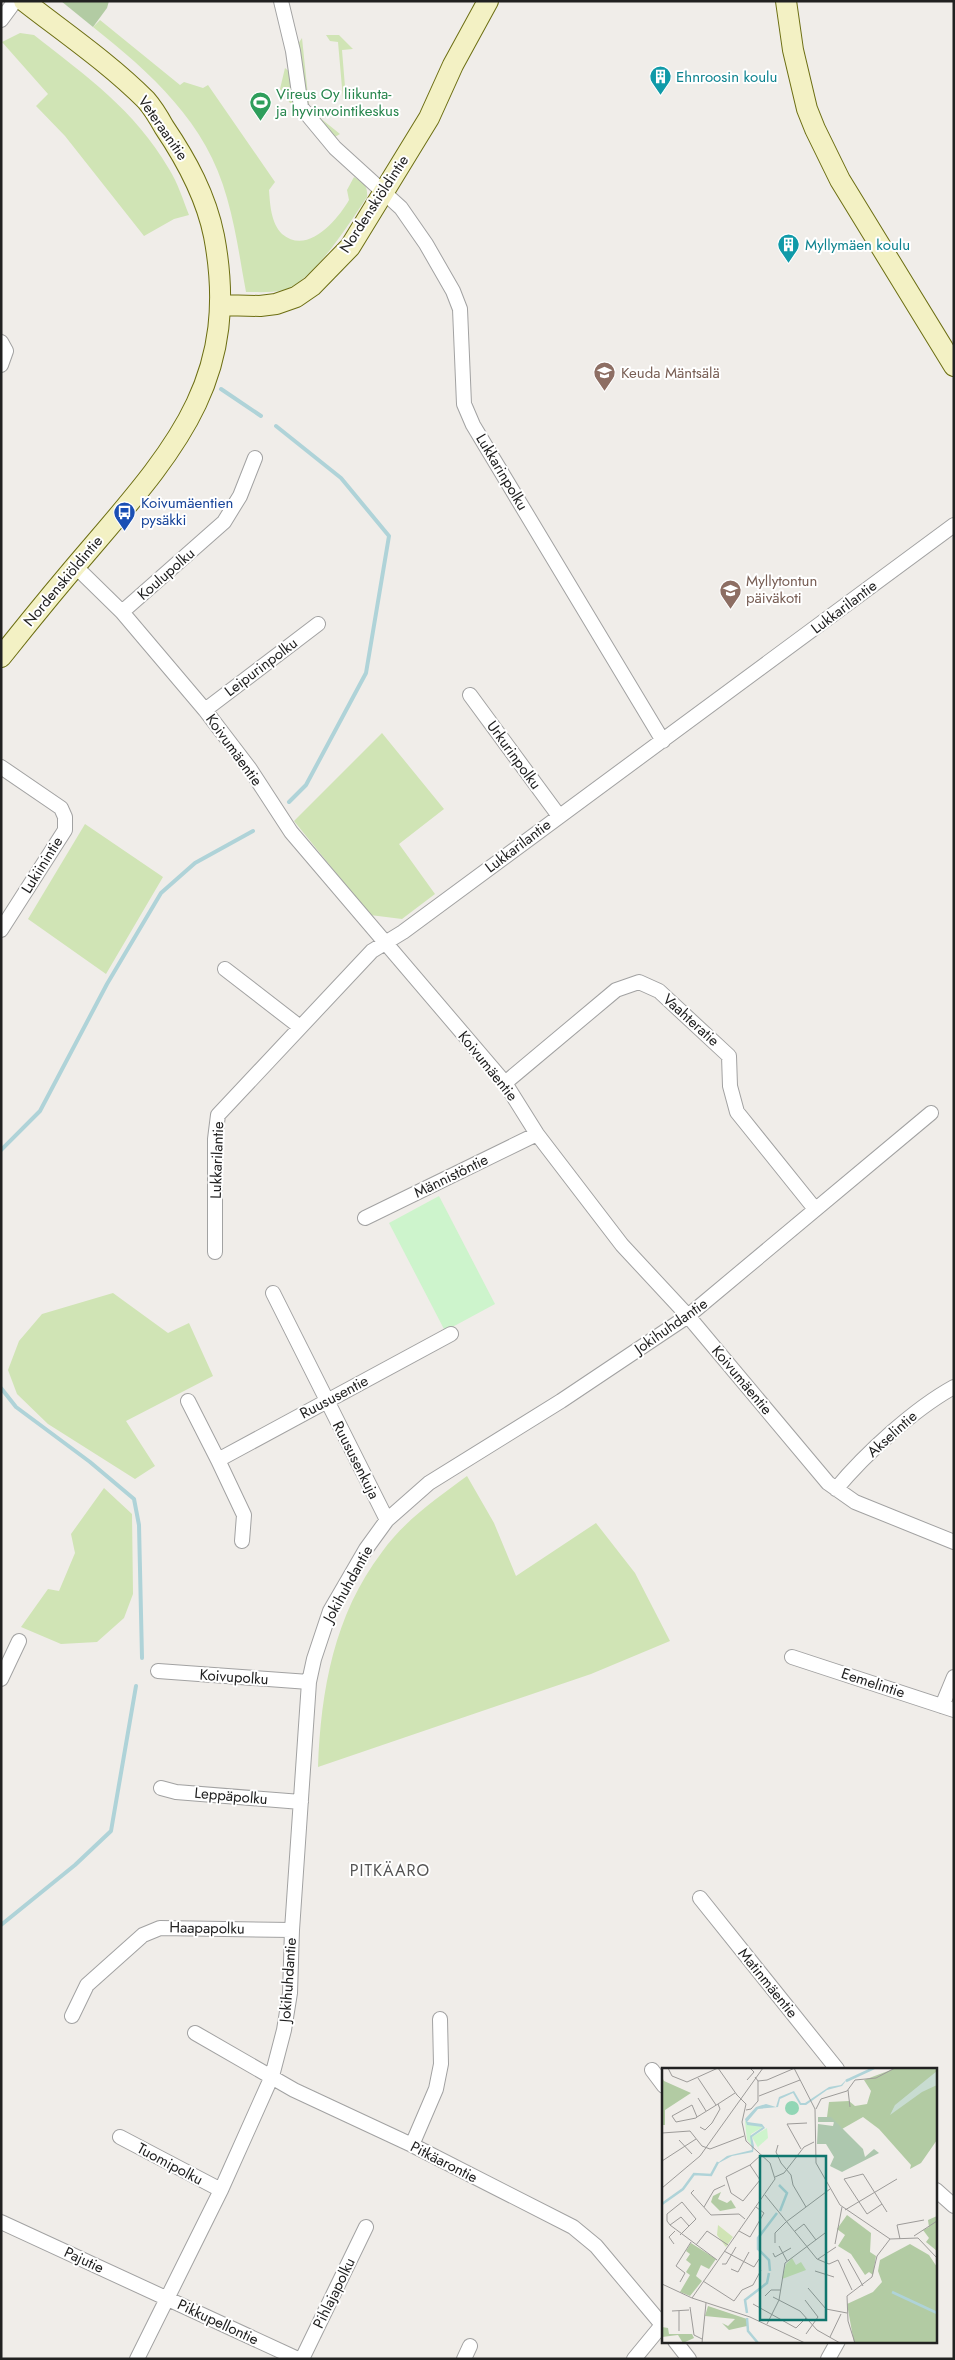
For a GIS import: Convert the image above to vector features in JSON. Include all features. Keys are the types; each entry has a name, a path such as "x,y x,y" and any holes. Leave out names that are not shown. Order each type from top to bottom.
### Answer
{"main road":[{"name":"Veteraanitie","path":"24,1 116,72 148,102 173,140 191,169 210,216 220,274 220,305"},
{"name":"Nordenskiöldintie","path":"1,657 75,566 140,491 174,446 193,413 205,385 217,340 220,305 260,306 276,304 296,297 312,286 350,247 429,118 453,65 488,1"},
{"path":"786,1 792,50 807,109 815,129 840,180 954,366"}],"street":[{"path":"1,20 15,1"},
{"name":"Lukkarinpolku","path":"280,1 293,51 301,107 335,148 401,208 454,291 460,309 464,404 473,425 663,741"},
{"path":"1,342 6,351 1,365"},
{"name":"Koulupolku","path":"122,612 224,522 240,496 255,458"},
{"name":"Lukkarilantie","path":"215,1252 215,1139 218,1115 372,951 403,932 954,525"},
{"name":"Koivumäentie","path":"75,566 122,612 205,710 250,768 291,832 383,943 505,1083 537,1134 622,1245 688,1316 824,1478 836,1489 856,1502 954,1542"},
{"name":"Leipurinpolku","path":"205,710 318,624"},
{"name":"Urkurinpolku","path":"470,695 559,816"},
{"name":"Lukiinintie","path":"1,767 61,808 66,817 65,830 1,930"},
{"path":"225,969 300,1027"},
{"name":"Vaahteratie","path":"505,1083 616,990 639,982 659,991 729,1056 730,1086 737,1112 815,1209"},
{"name":"Jokihuhdantie","path":"137,2359 221,2190 272,2076 284,2030 290,1993 292,1930 309,1682 316,1652 330,1611 366,1549 387,1520 429,1483 561,1401 688,1316 931,1113"},
{"name":"Männistöntie","path":"365,1218 537,1134"},
{"name":"Ruususenkuja","path":"273,1292 387,1520"},
{"name":"Ruususentie","path":"218,1460 451,1334"},
{"name":"Akselintie","path":"836,1489 852,1470 932,1399 954,1387"},
{"path":"188,1401 244,1515 242,1541"},
{"path":"1,1678 19,1641"},
{"name":"Eemelintie","path":"792,1657 948,1708"},
{"name":"Koivupolku","path":"158,1671 309,1682"},
{"path":"948,1708 954,1677"},
{"name":"Leppäpolku","path":"160,1788 301,1802"},
{"name":"Matinmäentie","path":"700,1898 836,2068"},
{"name":"Haapapolku","path":"72,2016 87,1985 143,1936 160,1928 292,1930"},
{"path":"412,2145 436,2089 439,2072 440,2019"},
{"name":"Pitkäarontie","path":"195,2033 294,2090 412,2145 573,2227 596,2246 662,2325"},
{"path":"652,2070 662,2083"},
{"name":"Tuomipolku","path":"120,2137 221,2190"},
{"path":"938,2192 954,2206"},
{"name":"Pajutie","path":"1,2222 166,2298"},
{"name":"Pihlajapolku","path":"302,2359 366,2227"},
{"name":"Pikkupellontie","path":"166,2298 298,2359"},
{"path":"634,2359 662,2327"},
{"path":"676,2342 689,2359"},
{"path":"828,2359 837,2342"},
{"path":"464,2359 470,2346"}],"green space":[{"path":"61,1 109,1 107,8 93,27"},
{"path":"100,20 180,85 184,82 203,88 208,85 275,182 269,190 271,207 275,224 282,234 292,240 302,241 312,238 330,225 344,208 349,200 347,190 354,177 364,184 367,190 367,197 330,250 307,275 284,290 246,292 227,198 218,171 206,146 191,123 156,82 115,44 93,27"},
{"path":"20,33 34,35 91,80 125,111 141,129 169,169 189,215 174,219 144,236 65,136 36,106 48,94 2,42"},
{"path":"326,35 339,35 353,49 342,50 346,99 343,99 338,42 330,41"},
{"path":"302,38 309,105 314,113 340,134 333,138 306,106 296,47"},
{"path":"285,68 291,73 295,100 293,103 290,103 280,89"},
{"path":"382,733 444,809 399,844 435,894 402,919 370,915 294,821"},
{"path":"85,824 163,877 106,974 28,919"},
{"path":"439,1196 495,1304 445,1331 389,1223"},
{"path":"113,1293 168,1333 189,1323 213,1376 126,1421 155,1466 135,1479 48,1424 17,1394 8,1370 19,1341 42,1314"},
{"path":"467,1476 494,1523 516,1576 596,1523 635,1573 670,1641 591,1674 318,1767 327,1682 341,1627 352,1601 382,1552 400,1530"},
{"path":"104,1488 132,1514 133,1594 124,1618 97,1642 61,1644 21,1627 48,1589 59,1591 75,1553 71,1534"}],"waterway":[{"path":"221,389 261,416"},
{"path":"276,426 341,478 389,536 366,673 306,785 289,802"},
{"path":"1,1150 40,1111 107,984 161,893 195,863 253,831"},
{"path":"1,1388 16,1407 90,1462 134,1499 139,1525 142,1658"},
{"path":"1,1925 75,1865 111,1831 136,1686"}],"place":[{"name":"Ehnroosin koulu","path":"660,96"},
{"name":"Vireus Oy liikunta- ja hyvinvointikeskus","path":"260,122"},
{"name":"Myllymäen koulu","path":"789,264"},
{"name":"Keuda Mäntsälä","path":"605,392"},
{"name":"Koivumäentien pysäkki","path":"125,531"},
{"name":"Myllytontun päiväkoti","path":"730,609"}],"district":[{"name":"PITKÄARO","path":"390,1870"}]}
